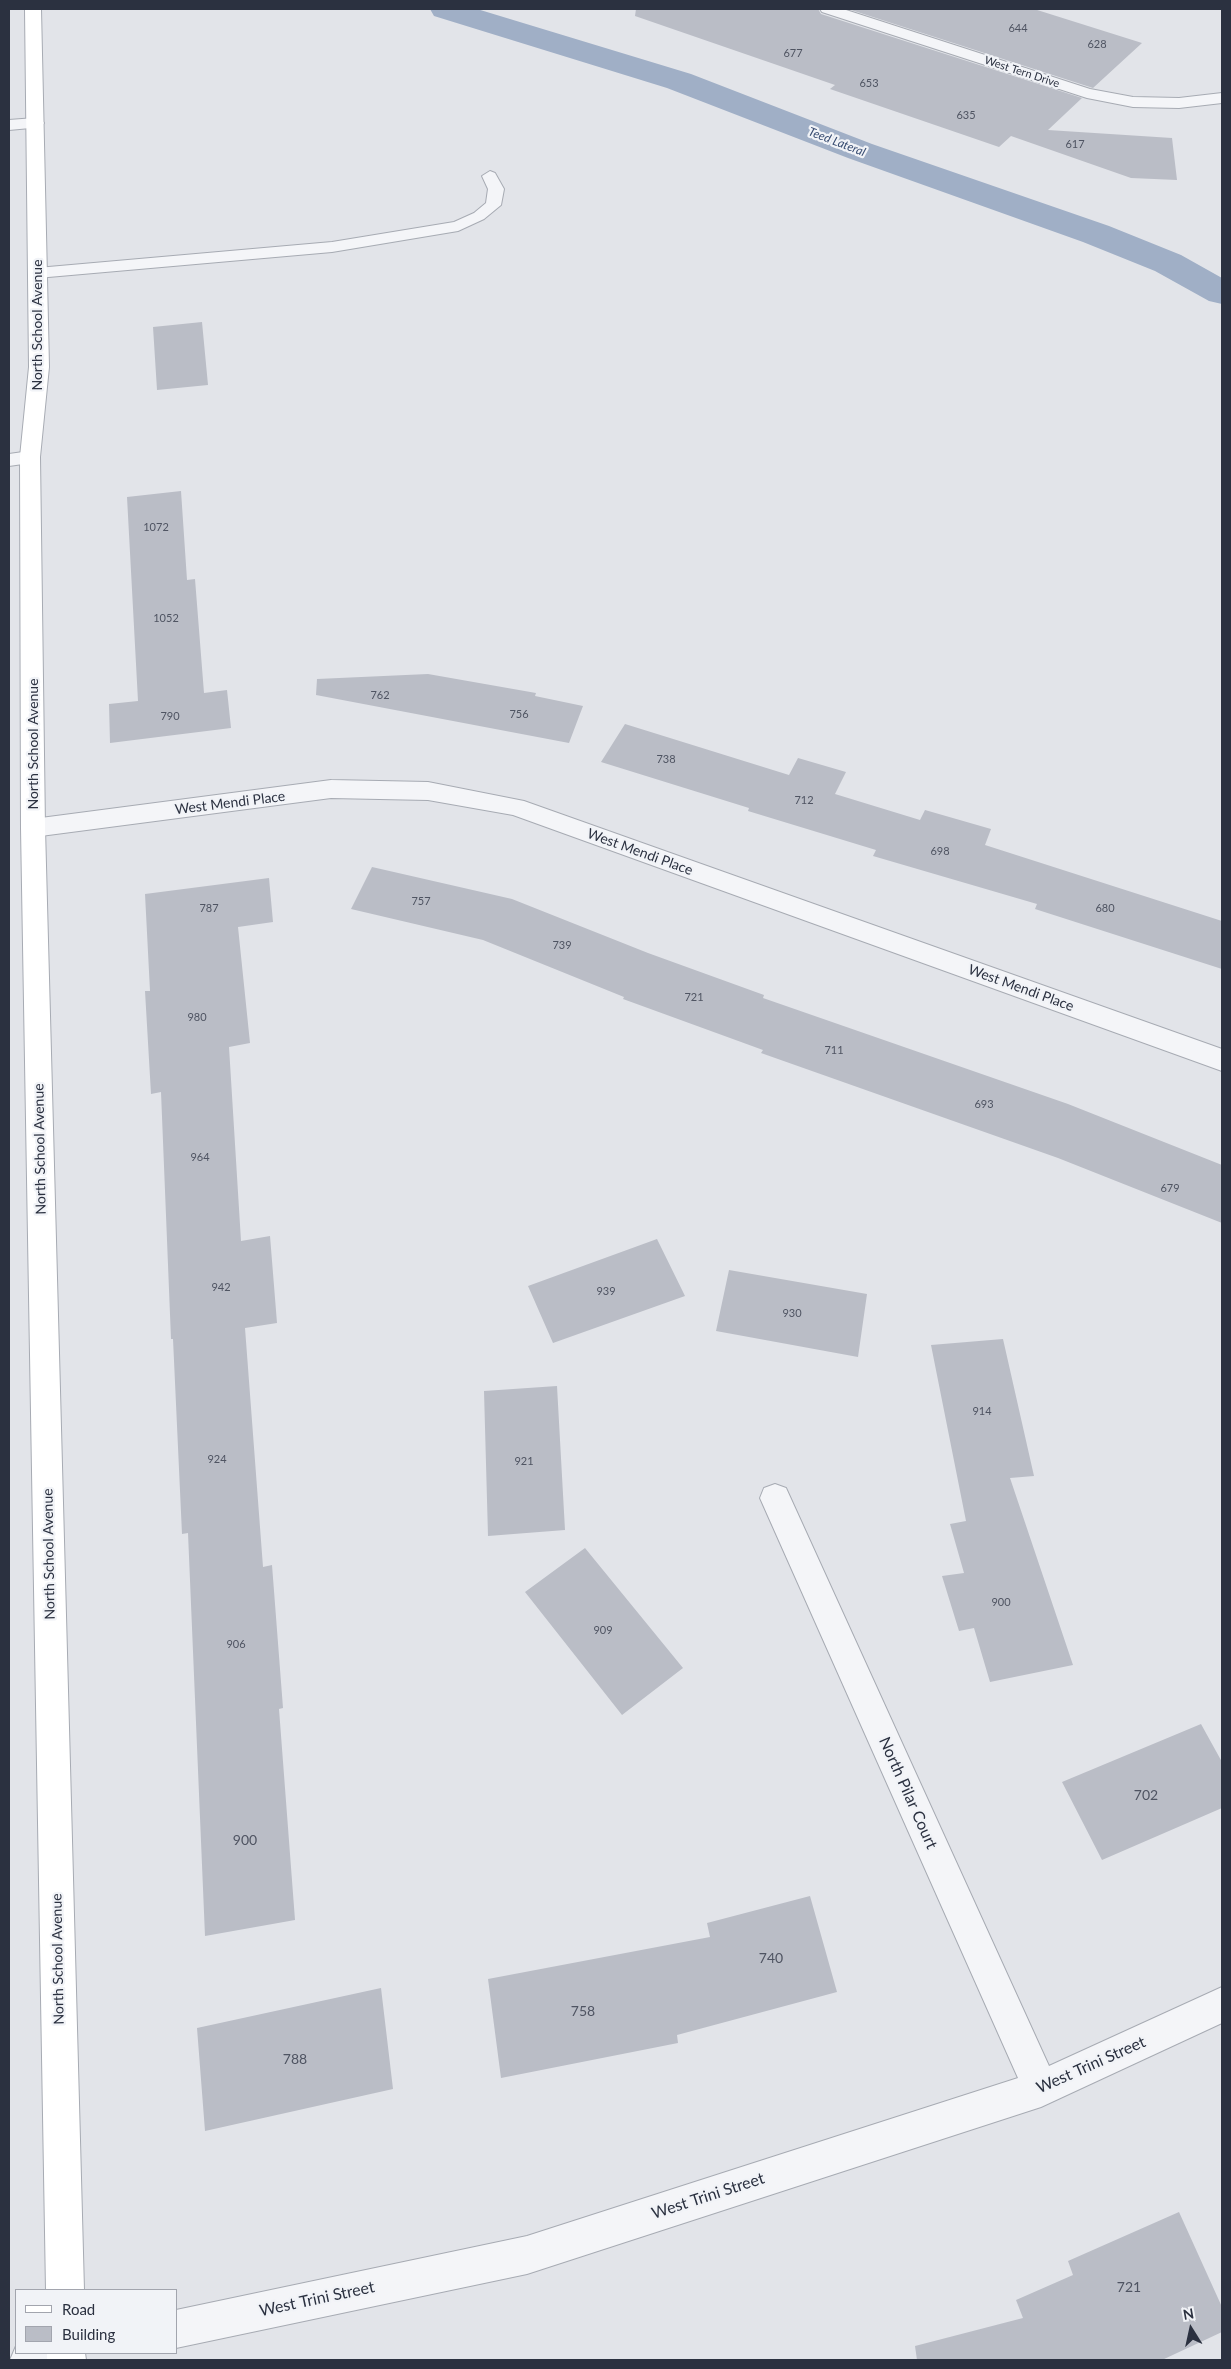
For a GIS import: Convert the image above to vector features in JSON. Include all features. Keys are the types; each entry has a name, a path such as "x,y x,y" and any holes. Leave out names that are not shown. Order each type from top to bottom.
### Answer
{"street":[{"name":"North School Avenue","path":"33,9 39,367 20,458 34,828 65,2289"},
{"name":"West Tern Drive","path":"828,9 1087,93 1133,102 1179,103 1222,98"},
{"path":"9,125 35,123"},
{"name":"West Mendi Place","path":"34,828 331,789 428,791 516,807 1222,1060"},
{"name":"North Pilar Court","path":"775,1498 1041,2088"},
{"name":"West Trini Street","path":"178,2329 527,2255 1041,2088 1222,2005"},
{"path":"29,2360 60,2354"}],"lane":[{"path":"37,273 332,247 458,226 479,216 494,205 496,189 490,176"}],"building":[{"path":"636,9 818,9 821,14 1082,98 1048,130 1172,138 1177,180 1131,178 1011,136 999,147 830,89 835,85 635,16"},
{"path":"848,9 1034,9 1142,43 1093,88"},
{"path":"202,322 208,385 157,390 153,327"},
{"path":"181,491 187,580 195,579 204,693 227,690 231,728 110,743 109,704 138,701 127,497"},
{"path":"428,674 536,693 535,696 583,706 569,743 316,695 317,679"},
{"path":"625,724 789,775 798,758 846,772 835,794 920,820 925,810 991,829 985,845 1222,921 1222,969 1035,909 1037,904 873,856 876,850 748,811 749,808 601,762"},
{"path":"372,867 512,899 648,953 764,995 763,998 1068,1104 1222,1165 1222,1223 1058,1158 761,1053 763,1050 623,999 624,997 483,940 351,909"},
{"path":"269,878 273,922 238,927 250,1043 229,1047 241,1241 270,1236 277,1323 245,1328 263,1567 272,1565 283,1708 279,1709 295,1920 205,1936 188,1533 182,1534 173,1339 171,1339 161,1092 151,1094 145,991 150,991 145,894"},
{"path":"657,1239 685,1296 553,1343 528,1286"},
{"path":"729,1270 867,1294 858,1357 716,1331"},
{"path":"1003,1339 1034,1476 1010,1478 1073,1665 990,1682 974,1628 959,1631 942,1576 964,1573 950,1524 966,1521 931,1345"},
{"path":"557,1386 565,1530 488,1536 484,1391"},
{"path":"585,1548 683,1668 622,1715 525,1592"},
{"path":"1201,1724 1222,1762 1222,1808 1102,1860 1062,1782"},
{"path":"810,1896 837,1992 677,2035 678,2043 501,2078 488,1979 710,1937 707,1923"},
{"path":"381,1988 393,2089 205,2131 197,2028"},
{"path":"1179,2212 1222,2307 1222,2332 1162,2360 917,2360 915,2346 1023,2318 1016,2300 1073,2275 1068,2261"}],"waterway":[{"name":"Teed Lateral","path":"445,9 679,81 860,151 1096,234 1168,263 1222,293"}]}
